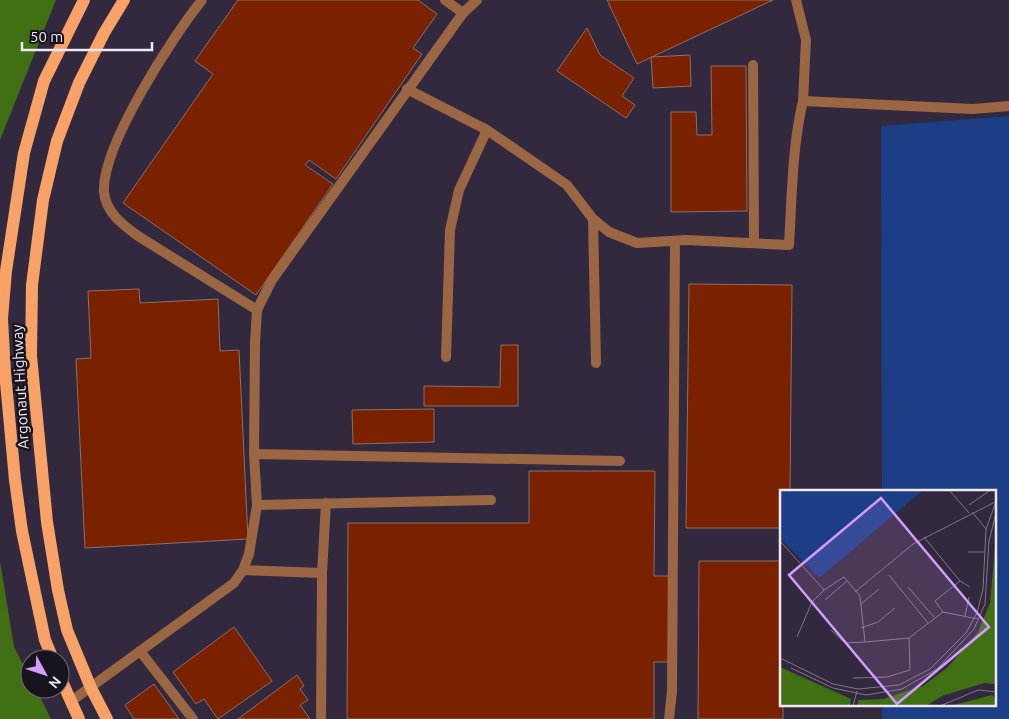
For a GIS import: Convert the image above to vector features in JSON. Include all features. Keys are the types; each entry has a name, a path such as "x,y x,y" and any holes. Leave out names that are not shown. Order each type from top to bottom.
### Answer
{"main road":[{"name":"Argonaut Highway","path":"49,649 45,640 22,531 15,480 2,319 6,271 24,154 44,81 84,0"},
{"name":"Argonaut Highway","path":"107,719 91,688 67,630 58,590 47,522 31,356 32,285 43,200 57,141 79,83 104,33 124,0"},
{"path":"69,699 79,719"}],"street":[{"path":"202,0 132,108 113,153 106,176 104,193 109,210 120,223 258,310"},
{"path":"445,0 462,13"},
{"path":"70,702 234,583 243,570 249,554 256,505 254,454 255,343 258,310 272,280 407,89 462,13 478,0"},
{"path":"407,89 487,130 567,185 593,219 608,232 637,243 675,241 789,245 798,122 803,100 806,40 796,0"},
{"path":"753,65 754,243"},
{"path":"803,100 973,109 1009,106"},
{"path":"446,357 449,250 452,220 458,190 487,130"},
{"path":"593,219 596,363"},
{"path":"669,719 672,692 675,241"},
{"path":"254,454 620,461"},
{"path":"256,505 490,500"},
{"path":"321,719 322,573 326,503"},
{"path":"243,570 322,573"},
{"path":"140,651 193,719"}],"green space":[{"path":"0,0 56,0 0,140"},
{"path":"0,561 14,647 20,659 20,699 41,699 51,719 0,719"}],"water":[{"path":"1009,116 1009,719 882,719 882,706 996,706 996,490 882,490 881,126"}],"building":[{"path":"238,0 418,0 437,14 413,48 422,54 336,179 309,160 305,165 333,184 256,295 123,203 213,74 195,61"},
{"path":"607,0 773,0 637,64"},
{"path":"587,28 600,55 634,78 622,96 635,105 626,118 557,71"},
{"path":"690,55 691,86 653,88 651,57"},
{"path":"711,66 746,66 747,211 671,212 671,112 696,112 697,135 712,135"},
{"path":"689,284 792,285 790,490 780,490 780,528 686,528"},
{"path":"139,289 140,303 218,299 220,351 239,350 248,539 85,548 76,359 91,358 88,291"},
{"path":"501,345 518,345 518,406 424,406 424,386 500,387"},
{"path":"434,409 434,442 353,444 352,410"},
{"path":"529,471 655,471 654,576 671,576 670,662 654,662 654,719 347,719 348,523 529,523"},
{"path":"699,561 780,561 780,706 783,706 783,719 698,719"},
{"path":"234,627 272,681 218,719 204,699 196,704 173,672"},
{"path":"297,675 304,686 300,689 308,700 300,705 310,719 238,719"},
{"path":"154,684 179,719 134,719 125,705"}]}
